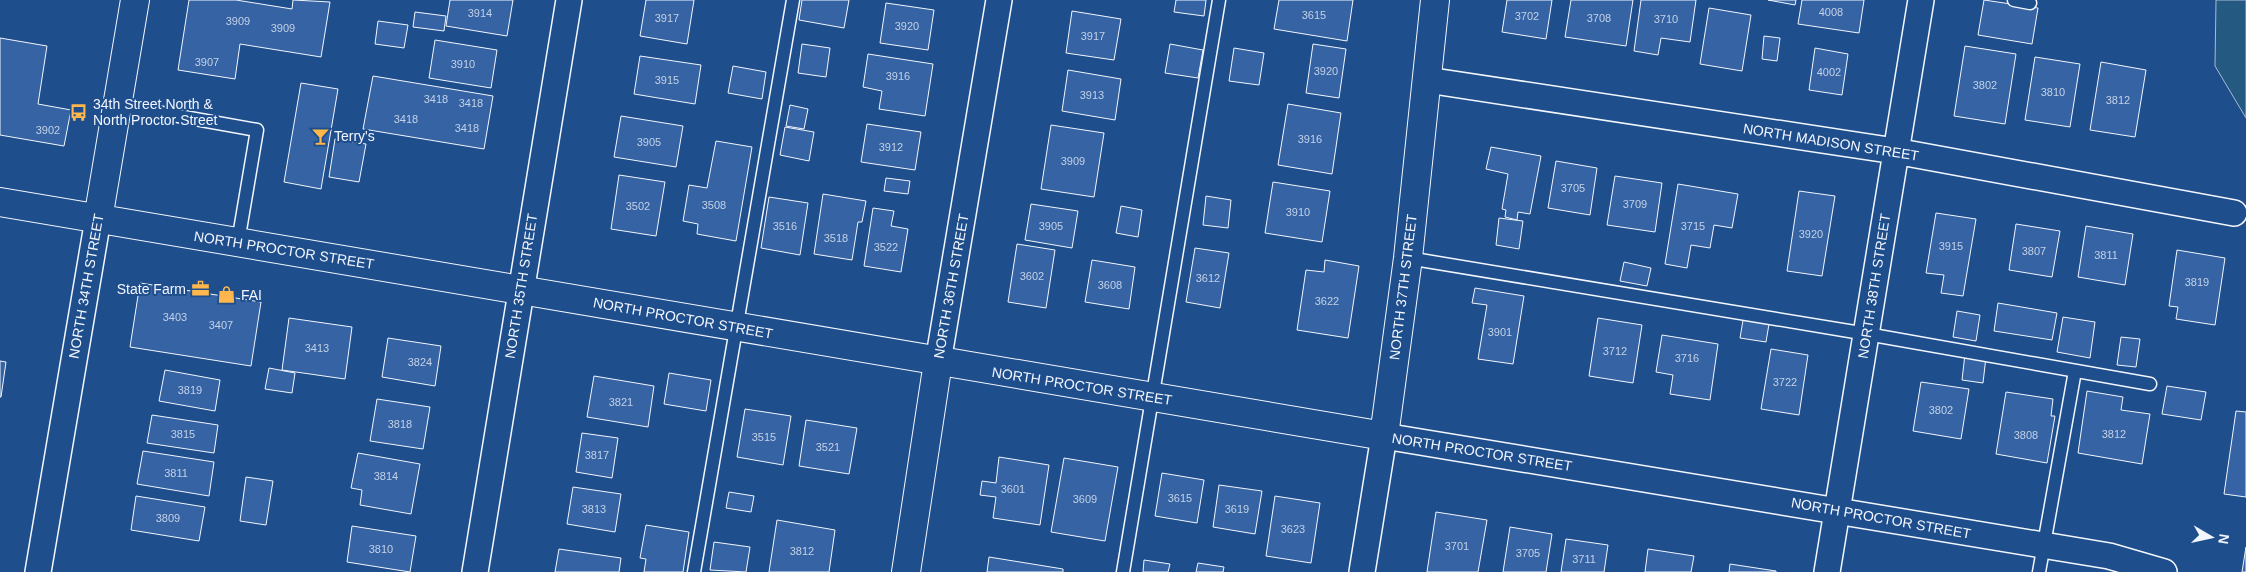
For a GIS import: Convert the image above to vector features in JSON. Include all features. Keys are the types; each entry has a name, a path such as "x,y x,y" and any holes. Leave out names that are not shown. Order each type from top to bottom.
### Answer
{"street":[{"name":"NORTH 34TH STREET","path":"38,572 135,0"},
{"name":"NORTH 35TH STREET","path":"474,572 570,0"},
{"name":"NORTH 36TH STREET","path":"906,572 938,362 999,0"},
{"name":"NORTH 37TH STREET","path":"1362,572 1384,436 1408,258 1435,0"},
{"name":"NORTH 38TH STREET","path":"1827,572 1921,0"},
{"name":"NORTH MADISON STREET","path":"1427,80 1895,151 2234,213"},
{"name":"NORTH PROCTOR STREET","path":"0,202 1152,398 2109,556 2164,572"}],"lane":[{"path":"694,572 793,0"},
{"path":"1122,572 1219,0"},
{"path":"2014,0 2030,3"},
{"path":"117,105 257,130 238,242"},
{"path":"1408,258 1867,334 2150,384"},
{"path":"2039,572 2075,371"}],"shaded area":[{"path":"2216,0 2246,0 2246,118 2215,66"}],"building":[{"path":"189,0 236,0 292,9 293,0 330,2 321,57 240,44 235,79 178,70"},
{"path":"450,0 513,0 507,36 446,26"},
{"path":"646,0 694,0 687,44 640,36"},
{"path":"802,0 849,0 844,28 799,20"},
{"path":"1176,0 1206,0 1204,16 1174,12"},
{"path":"1279,0 1353,0 1347,41 1274,29"},
{"path":"1507,0 1552,0 1546,39 1502,32"},
{"path":"1571,0 1633,0 1626,46 1565,37"},
{"path":"1641,0 1696,0 1690,42 1661,38 1658,55 1634,51"},
{"path":"1768,0 1796,0 1795,5"},
{"path":"1802,0 1864,0 1859,33 1798,24"},
{"path":"1984,0 2038,8 2032,44 1978,35"},
{"path":"886,3 934,10 928,50 880,43"},
{"path":"1709,8 1751,15 1742,71 1700,64"},
{"path":"1072,11 1121,19 1114,60 1066,53"},
{"path":"415,12 446,16 444,31 413,27"},
{"path":"378,21 408,25 404,48 375,44"},
{"path":"1764,36 1780,38 1777,61 1762,59"},
{"path":"0,38 47,46 38,104 71,110 64,146 0,135"},
{"path":"435,40 497,50 491,88 429,78"},
{"path":"802,44 830,48 826,77 798,73"},
{"path":"1170,44 1203,50 1198,78 1165,73"},
{"path":"1313,44 1346,49 1339,98 1306,93"},
{"path":"1965,46 2016,54 2005,124 1954,116"},
{"path":"1234,48 1264,53 1259,85 1229,81"},
{"path":"1815,48 1848,54 1842,95 1809,90"},
{"path":"868,54 933,64 925,116 879,109 882,91 863,87"},
{"path":"640,56 701,65 695,104 634,94"},
{"path":"2035,57 2080,64 2070,127 2025,120"},
{"path":"2101,62 2146,70 2135,137 2090,130"},
{"path":"733,66 766,72 762,99 728,93"},
{"path":"1068,70 1121,79 1115,120 1062,111"},
{"path":"373,76 493,96 484,149 363,129"},
{"path":"301,83 338,89 321,189 284,182"},
{"path":"1288,104 1341,113 1332,174 1278,165"},
{"path":"790,105 808,109 804,129 786,126"},
{"path":"621,116 683,126 676,167 614,157"},
{"path":"867,124 921,132 915,170 861,162"},
{"path":"1051,125 1104,133 1094,197 1041,189"},
{"path":"785,127 814,132 809,161 780,155"},
{"path":"335,139 366,144 359,182 329,177"},
{"path":"716,141 752,147 736,241 697,234 698,224 683,221 689,185 707,188"},
{"path":"1491,147 1541,156 1530,214 1518,212 1517,220 1505,217 1506,210 1502,209 1508,174 1486,169"},
{"path":"1556,161 1597,168 1590,215 1548,208"},
{"path":"619,175 665,182 656,236 611,229"},
{"path":"1615,176 1662,183 1655,232 1607,225"},
{"path":"886,178 910,181 908,194 884,191"},
{"path":"1273,182 1330,191 1322,242 1265,233"},
{"path":"1678,184 1738,194 1732,228 1714,225 1710,248 1691,245 1687,268 1665,264"},
{"path":"1799,191 1835,196 1822,276 1787,271"},
{"path":"823,194 866,201 862,222 858,222 852,260 814,254"},
{"path":"1206,196 1231,200 1228,228 1203,225"},
{"path":"769,197 808,203 800,255 761,248"},
{"path":"1031,204 1078,211 1072,248 1025,240"},
{"path":"1121,206 1142,210 1138,237 1116,233"},
{"path":"873,208 894,211 891,226 908,229 901,272 864,266"},
{"path":"1936,213 1976,219 1963,296 1941,293 1944,275 1926,273"},
{"path":"1499,218 1523,221 1519,249 1496,245"},
{"path":"2016,224 2060,231 2052,277 2009,270"},
{"path":"2086,226 2133,234 2125,285 2078,277"},
{"path":"1017,244 1055,250 1046,308 1008,302"},
{"path":"1195,248 1229,253 1220,308 1186,302"},
{"path":"2177,250 2225,258 2215,325 2176,319 2178,307 2169,306"},
{"path":"1092,260 1135,267 1129,309 1085,302"},
{"path":"1325,260 1359,266 1348,338 1297,330 1306,270 1324,272"},
{"path":"1624,262 1651,268 1647,286 1620,281"},
{"path":"140,283 261,302 251,366 130,347"},
{"path":"1475,288 1524,296 1513,364 1478,359 1487,305 1472,303"},
{"path":"1998,303 2057,313 2052,340 1994,331"},
{"path":"1957,311 1980,315 1976,341 1953,337"},
{"path":"2063,317 2095,322 2090,358 2057,352"},
{"path":"289,318 352,327 345,379 282,370"},
{"path":"1598,318 1642,325 1633,383 1589,376"},
{"path":"1743,320 1769,324 1766,342 1740,338"},
{"path":"1662,335 1718,344 1710,400 1670,394 1673,375 1656,372"},
{"path":"2121,337 2140,339 2136,367 2117,365"},
{"path":"388,338 441,346 435,386 382,377"},
{"path":"1771,349 1808,355 1799,415 1761,409"},
{"path":"1965,354 1986,357 1983,383 1962,380"},
{"path":"0,361 6,362 1,397 0,397"},
{"path":"269,368 295,373 292,393 265,389"},
{"path":"165,370 220,380 215,411 159,401"},
{"path":"669,373 711,380 706,411 664,404"},
{"path":"594,376 654,386 648,427 587,417"},
{"path":"1921,382 1969,389 1961,439 1913,431"},
{"path":"2167,386 2206,392 2201,420 2162,414"},
{"path":"2087,391 2123,397 2121,410 2150,414 2142,464 2078,453"},
{"path":"2006,392 2053,399 2051,416 2055,416 2047,463 1996,454"},
{"path":"377,399 430,407 423,449 370,441"},
{"path":"745,409 791,416 783,465 737,457"},
{"path":"2236,411 2246,412 2246,497 2224,494"},
{"path":"152,415 218,425 214,453 147,443"},
{"path":"806,420 857,428 849,474 799,466"},
{"path":"582,433 618,438 612,478 576,472"},
{"path":"143,451 214,462 209,496 137,484"},
{"path":"358,453 420,464 411,514 360,505 362,490 351,488"},
{"path":"999,457 1049,465 1040,525 993,518 996,497 980,495 982,481 996,483"},
{"path":"1064,458 1118,467 1105,541 1051,532"},
{"path":"1162,473 1204,480 1197,523 1155,516"},
{"path":"246,477 273,481 266,525 240,521"},
{"path":"1219,485 1262,491 1255,534 1213,527"},
{"path":"573,487 621,494 615,532 567,524"},
{"path":"729,492 754,496 751,512 726,508"},
{"path":"136,496 205,507 199,541 131,530"},
{"path":"1275,496 1320,503 1311,563 1266,556"},
{"path":"1436,512 1487,520 1478,572 1427,572"},
{"path":"777,520 835,530 829,572 769,572"},
{"path":"646,525 689,532 683,572 644,572 646,559 640,558"},
{"path":"352,526 416,536 410,572 347,562"},
{"path":"1510,527 1552,534 1546,572 1503,572"},
{"path":"1566,539 1608,545 1604,572 1561,572"},
{"path":"714,542 750,547 746,572 710,570"},
{"path":"2246,547 2246,572 2242,572"},
{"path":"559,549 621,558 619,572 555,572"},
{"path":"1648,549 1694,556 1691,572 1645,572"},
{"path":"989,557 1063,569 1063,572 987,572"},
{"path":"1144,560 1170,564 1168,572 1143,572"},
{"path":"1198,563 1224,567 1223,572 1196,572"},
{"path":"1730,564 1776,571 1776,572 1729,572"}],"place":[{"name":"34th Street North & North Proctor Street","path":"79,112"},
{"name":"Terry's","path":"320,136"},
{"name":"State Farm","path":"200,289"},
{"name":"FAI","path":"227,295"}]}
